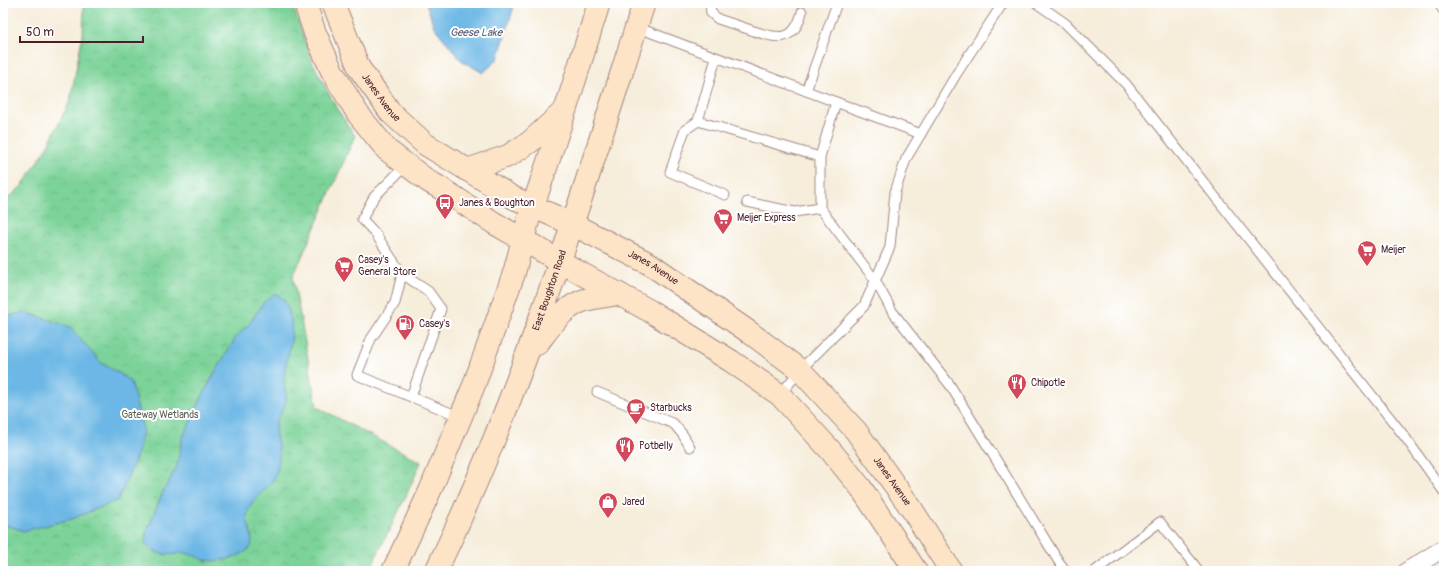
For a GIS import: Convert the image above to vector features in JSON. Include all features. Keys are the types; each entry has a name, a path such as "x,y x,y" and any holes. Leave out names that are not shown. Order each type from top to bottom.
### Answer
{"street":[{"path":"305,3 315,32 332,71 358,114 387,150 428,181 494,223 650,311 731,361 780,395 831,451 861,488 916,571"},
{"name":"Janes Avenue","path":"333,3 359,68 391,113 426,144 512,197 533,205 650,264 749,332 800,370 856,430 911,508 951,571"},
{"path":"394,571 474,385 514,272 522,238 600,3"},
{"name":"East Boughton Road","path":"436,571 462,517 498,433 560,261 644,3"},
{"path":"467,170 508,156 530,142 566,108"},
{"path":"524,360 558,317 571,306 586,300 619,294"},
{"path":"1407,571 1444,548"}],"lane":[{"path":"710,3 711,13 718,19 773,37 787,36 793,32 802,12"},
{"path":"806,91 837,3"},
{"path":"780,395 800,370 864,306 890,247 895,192 906,159 957,73 1003,3"},
{"path":"1036,3 1065,23 1126,84 1405,437 1444,492"},
{"path":"1438,3 1444,11"},
{"path":"636,27 921,134"},
{"path":"716,58 698,121 685,130 670,172 725,195"},
{"path":"836,102 820,157 820,208 876,280 892,311 950,385 1066,571"},
{"path":"698,121 820,157"},
{"path":"406,165 374,197 362,219 375,233 402,274 428,292 441,309 411,397"},
{"path":"747,202 795,212 820,208"},
{"path":"402,274 395,303 371,339 357,375 461,417"},
{"path":"597,392 674,424 683,435 690,448"},
{"path":"1095,571 1160,522 1199,571"}],"green space":[{"name":"Gateway Wetlands","path":"84,3 292,3 312,61 337,109 355,136 293,277 317,407 421,462 369,571 3,571 3,203 22,186 46,149 70,101 83,33"}],"water":[{"name":"Geese Lake","path":"426,3 515,3 498,59 483,73 461,60 434,27"},
{"path":"274,294 280,296 284,301 290,314 292,329 284,378 286,401 275,425 275,433 279,450 277,471 271,483 252,503 247,515 252,538 251,547 238,555 216,561 205,560 184,553 167,555 156,552 146,544 146,533 162,494 177,466 182,439 210,381 236,337 250,323 264,302"},
{"path":"25,312 70,327 101,363 131,382 143,429 138,453 118,500 72,519 23,531 3,524 3,317"}],"place":[{"name":"Janes & Boughton","path":"445,220"},
{"name":"Meijer Express","path":"723,235"},
{"name":"Meijer","path":"1367,267"},
{"name":"Casey's General Store","path":"344,283"},
{"name":"Casey's","path":"405,341"},
{"name":"Chipotle","path":"1017,400"},
{"name":"Starbucks","path":"636,425"},
{"name":"Potbelly","path":"625,463"},
{"name":"Jared","path":"608,519"}]}
